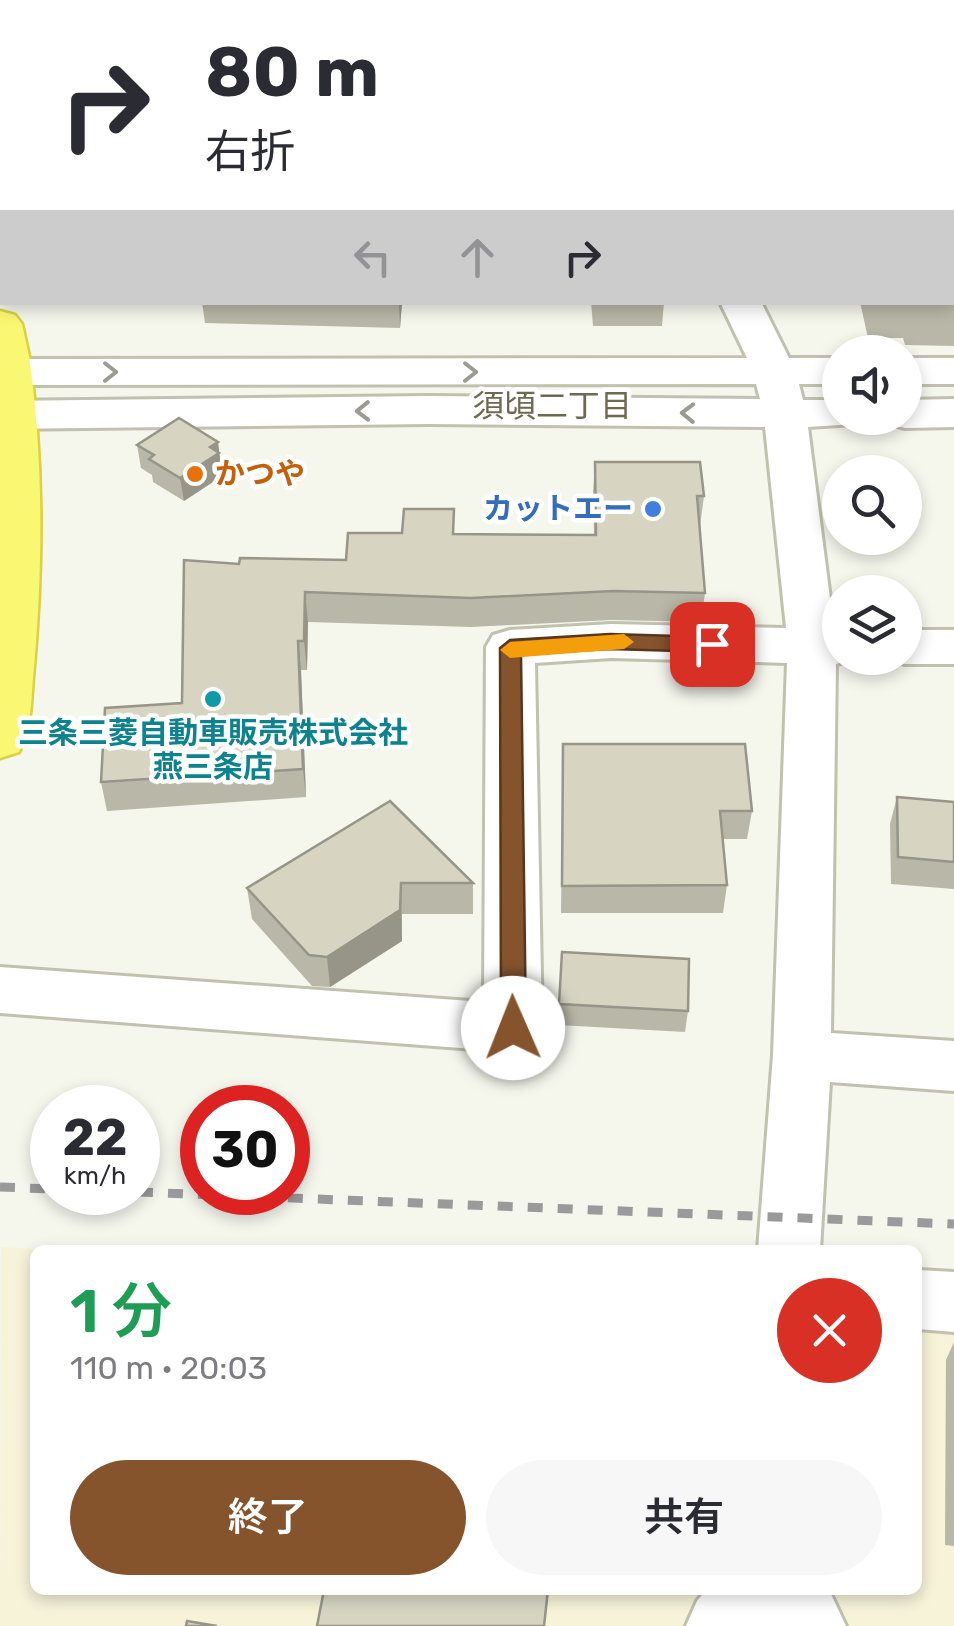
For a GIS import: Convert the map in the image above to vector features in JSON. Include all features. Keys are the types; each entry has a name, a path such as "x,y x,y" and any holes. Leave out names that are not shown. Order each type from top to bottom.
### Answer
{"highway":[{"path":"0,324 15,594 12,658 0,738"}],"street":[{"path":"741,305 780,393 822,625"},
{"path":"922,371 954,372"},
{"path":"6,395 429,410 780,393 822,378"},
{"path":"780,393 822,408"},
{"path":"922,414 954,414"},
{"path":"0,990 513,1028 510,648 610,641 822,647"},
{"path":"922,648 954,648"},
{"path":"789,1245 824,675"},
{"path":"802,1055 954,1066"},
{"path":"922,1300 954,1302"},
{"path":"722,1626 749,1595"},
{"path":"771,1626 773,1595"},
{"path":"792,1595 810,1626"}],"shaded area":[{"path":"1,1247 30,1249 30,1595 922,1595 922,1305 954,1308 954,1626 0,1626"}],"building":[{"path":"179,418 218,442 210,447 219,453 180,478 149,459 154,455 137,445"},
{"path":"595,462 700,462 704,496 697,496 705,593 613,591 471,598 305,592 304,641 298,641 303,769 101,782 105,708 182,703 184,560 239,564 240,558 346,560 348,533 402,533 404,509 454,509 453,534 596,535"},
{"path":"563,744 745,744 752,811 720,811 727,885 562,886"},
{"path":"897,797 954,802 954,862 898,857"},
{"path":"390,801 473,883 401,883 400,910 327,957 309,955 247,888"},
{"path":"562,952 689,959 688,1011 559,1004"},
{"path":"323,1595 547,1595 544,1626 317,1626"},
{"path":"187,1621 217,1626 186,1626"}],"railway":[{"path":"0,1187 30,1188"},
{"path":"160,1193 954,1224"}],"slow traffic":[{"path":"510,650 624,642"}],"place":[{"name":"かつや","path":"195,474"},
{"name":"カットエー","path":"653,509"},
{"name":"三条三菱自動車販売株式会社 燕三条店","path":"213,699"}],"district":[{"name":"須頃二丁目","path":"552,406"}],"route":[{"path":"513,1028 510,648 610,641 712,644"}]}
